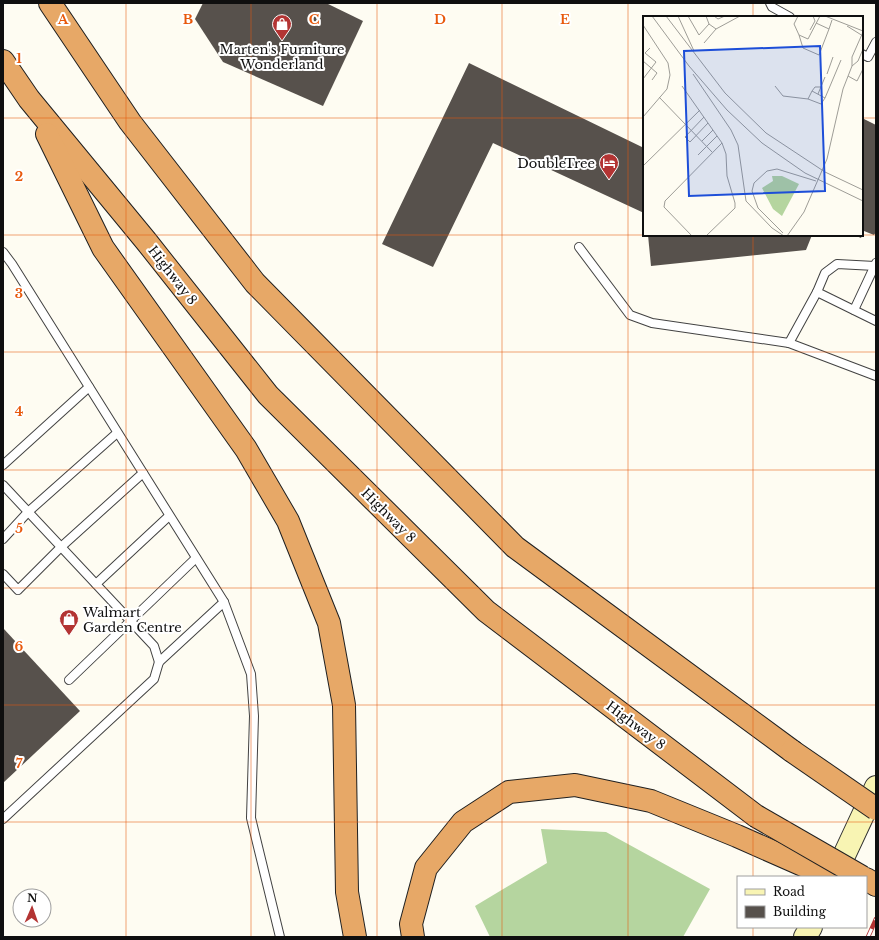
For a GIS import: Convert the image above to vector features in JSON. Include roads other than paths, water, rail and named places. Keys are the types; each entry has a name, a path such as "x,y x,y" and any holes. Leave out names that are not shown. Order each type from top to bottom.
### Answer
{"highway":[{"path":"50,3 130,122 255,283 515,547 792,751 876,809"},
{"path":"65,3 78,44"},
{"name":"Highway 8","path":"3,61 29,99 146,241 268,395 486,611 756,816 860,876"},
{"path":"29,99 103,248 246,449 288,521 329,623 344,705 347,892 356,937"},
{"path":"413,937 411,924 426,868 463,822 509,792 575,786 651,801 737,836 828,876"},
{"path":"867,880 876,885"}],"main road":[{"path":"834,876 876,787"},
{"path":"805,937 810,928"}],"lane":[{"path":"772,4 789,16"},
{"path":"863,54 868,57 876,42"},
{"path":"579,247 630,315 652,323 788,343 876,376"},
{"path":"3,252 12,264 224,602 251,674 254,716 251,818 280,937"},
{"path":"788,343 817,292 825,273 837,264 876,264 854,310"},
{"path":"817,292 876,322"},
{"path":"3,465 89,387"},
{"path":"3,539 28,512 117,433"},
{"path":"3,574 18,590 61,548 143,473"},
{"path":"3,485 154,646 159,662"},
{"path":"96,584 169,516"},
{"path":"69,680 196,558"},
{"path":"3,819 154,679 159,662 224,602"}],"railway":[{"path":"868,937 876,919"}],"place":[{"name":"Marten's Furniture Wonderland","path":"282,41"},
{"name":"DoubleTree","path":"609,180"},
{"name":"Walmart Garden Centre","path":"69,636"}]}
